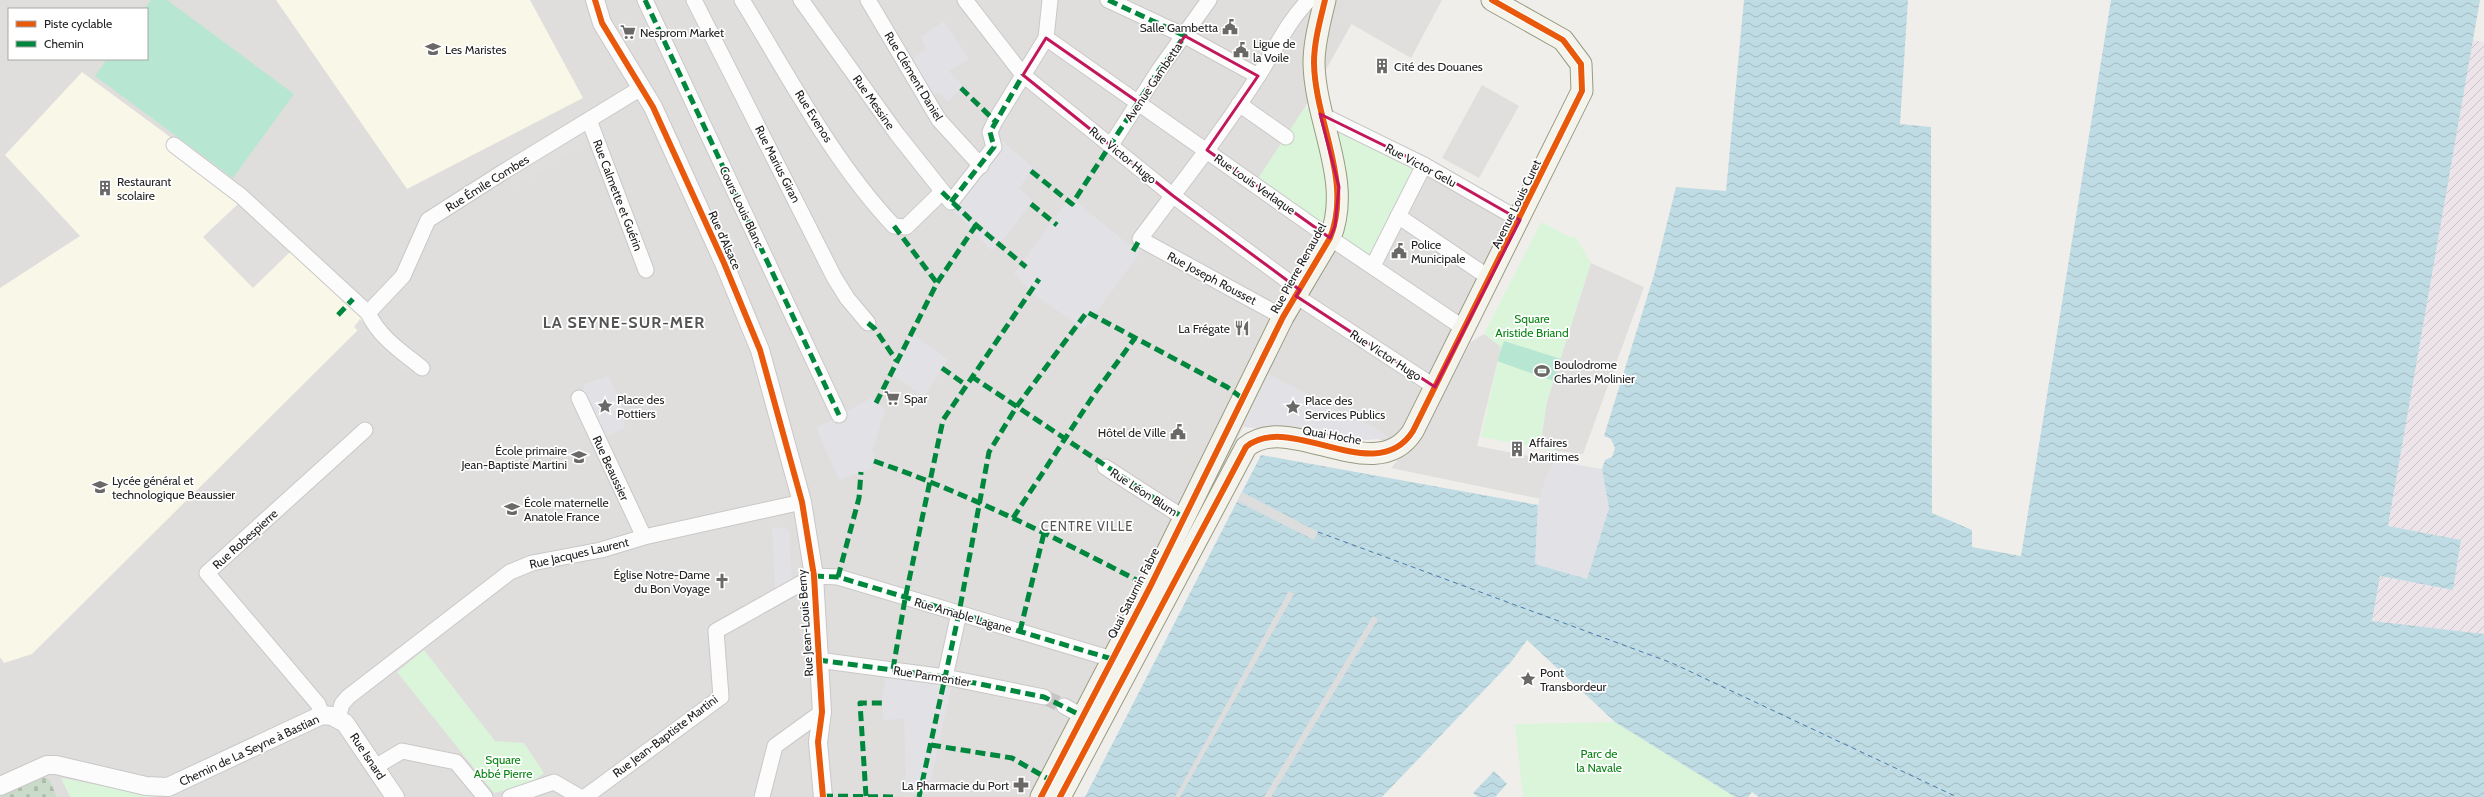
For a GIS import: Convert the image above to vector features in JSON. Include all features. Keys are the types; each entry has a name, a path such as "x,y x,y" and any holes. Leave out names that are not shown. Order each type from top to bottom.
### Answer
{"main road":[{"name":"Rue Pierre Renaudel","path":"1242,398 1283,317 1330,238 1335,226 1339,187 1320,114 1314,64 1316,40 1325,0"},
{"name":"Avenue Louis Curet","path":"1401,447 1413,431 1491,279 1582,92 1581,64 1563,40 1492,0"},
{"name":"Quai Saturnin Fabre","path":"1041,797 1073,711 1112,658 1150,587 1222,443 1242,398"},
{"name":"Quai Hoche","path":"1060,797 1223,487 1246,447 1258,439 1284,438 1362,452 1392,451 1401,447"}],"street":[{"name":"Rue d'Alsace","path":"595,0 602,23 653,107 724,263 760,350 802,502"},
{"name":"Cours Louis Blanc","path":"645,0 839,415"},
{"name":"Rue Marius Giran","path":"694,0 834,277 847,298 868,323"},
{"name":"Rue Evenos","path":"742,0 831,145 860,188 894,226 906,227 946,197"},
{"name":"Rue Messine","path":"801,0 897,134 946,197"},
{"name":"Rue Clément Daniel","path":"868,0 939,120 981,166"},
{"name":"Rue Victor Hugo","path":"965,0 1023,75 1172,195 1298,293 1435,387"},
{"path":"946,197 981,166 994,147 990,132 1046,38 1050,0"},
{"path":"1108,0 1185,36 1258,76"},
{"name":"Avenue Gambetta","path":"1111,145 1138,102 1209,0"},
{"path":"1172,195 1207,150 1239,104 1258,76 1281,35 1309,0"},
{"name":"Rue Louis Verlaque","path":"1046,38 1330,238 1465,329"},
{"name":"Rue Émile Combes","path":"368,313 403,276 428,220 641,88"},
{"path":"1239,104 1286,137"},
{"name":"Rue Victor Gelu","path":"1320,114 1424,165 1520,220"},
{"name":"Rue Calmette et Guérin","path":"589,120 646,270"},
{"path":"174,145 241,196 368,313 374,326 387,341 422,368"},
{"path":"1373,266 1424,165"},
{"name":"Rue Joseph Rousset","path":"1172,195 1140,240 1283,317"},
{"path":"1398,216 1491,279"},
{"name":"Rue Beaussier","path":"579,398 644,537"},
{"name":"Rue Robespierre","path":"330,717 207,572 365,430"},
{"name":"Rue Léon Blum","path":"1105,467 1184,518"},
{"name":"Rue Jacques Laurent","path":"330,717 348,697 462,607 510,572 532,563 601,550 644,537 802,502"},
{"name":"Rue Jean-Louis Berny","path":"802,502 814,576 822,712 818,742 823,797"},
{"name":"Rue Amable Lagane","path":"814,576 838,577 1112,658"},
{"name":"Rue Jean-Baptiste Martini","path":"585,797 721,697 716,631 814,576"},
{"path":"945,677 959,613"},
{"name":"Rue Parmentier","path":"818,660 945,677 1044,696"},
{"path":"762,797 775,746 822,712"},
{"name":"Rue Isnard","path":"330,717 345,723 395,797"},
{"name":"Chemin de La Seyne à Bastian","path":"0,786 47,765 56,765 146,786 168,787 330,717"},
{"path":"375,767 402,751 456,762 485,797"},
{"path":"518,796 554,782 580,797"}],"highlighted area":[{"path":"1185,36 1258,76 1207,150 1330,238 1335,226 1339,187 1320,114 1424,165 1520,220 1435,387 1296,296 1300,290 1172,195 1023,75 1046,38 1138,102"}],"shaded area":[{"path":"0,0 1365,0 1305,107 1520,220 1408,452 1262,387 1066,797 0,797"},
{"name":"Les Maristes","path":"276,0 530,0 583,98 407,189"},
{"path":"1346,0 1442,0 1411,58 1339,17"},
{"path":"944,21 969,59 949,71 963,86 948,102 938,92 932,98 906,64 926,49 920,37"},
{"path":"2473,40 2484,42 2484,634 2372,622 2380,576 2453,590 2461,540 2388,526"},
{"name":"Lycée général et technologique Beaussier","path":"82,72 268,209 367,321 32,654 4,663 0,657 0,288 80,236 5,155"},
{"path":"1482,85 1519,106 1479,178 1442,158"},
{"path":"584,127 591,139 515,188 508,174"},
{"path":"995,135 1034,168 1019,188 1033,201 1007,235 991,250 947,204 948,193 973,163 987,140"},
{"path":"1070,197 1128,244 1142,250 1084,329 1036,296 1014,274"},
{"path":"240,202 290,252 253,288 203,237"},
{"path":"1591,263 1644,287 1583,454 1556,451 1542,434 1547,402"},
{"path":"360,319 413,367 407,375 354,327"},
{"path":"910,332 948,360 924,397 890,373"},
{"path":"1484,334 1501,347 1477,446 1555,461 1545,481 1541,499 1391,468 1425,428 1471,342"},
{"name":"Place des Services Publics","path":"1268,374 1377,429 1390,438 1365,440 1243,427"},
{"name":"Place des Pottiers","path":"609,376 628,419 624,422 625,428 602,439 582,394 584,384"},
{"path":"871,398 885,409 872,452 875,453 872,468 839,480 816,428"},
{"path":"1555,461 1602,469 1609,508 1587,579 1535,564 1538,505 1545,481"},
{"path":"772,527 785,528 789,531 792,582 775,589"},
{"path":"887,669 953,679 928,794 906,793 904,719 883,720 882,698"}],"green space":[{"path":"151,0 167,0 294,94 233,178 95,76 106,60 148,60 148,8 145,8"},
{"path":"1305,107 1420,172 1373,266 1255,183"},
{"name":"Square Aristide Briand","path":"1541,222 1572,238 1575,236 1591,263 1547,402 1542,434 1556,451 1481,437 1501,347 1484,334"},
{"name":"Boulodrome Charles Molinier","path":"1504,341 1561,359 1554,381 1497,361"},
{"name":"Square Abbé Pierre","path":"424,650 495,741 524,743 544,773 530,784 494,793 397,672"},
{"name":"Parc de la Navale","path":"1615,722 1735,797 1523,797 1515,724"},
{"path":"42,777 49,779 57,797 0,797"},
{"path":"61,778 154,795 155,797 70,797"}],"water":[{"path":"1744,0 1908,0 1900,124 1931,127 1932,513 1972,530 1972,547 2021,556 2111,0 2480,0 2388,526 2461,540 2453,590 2380,576 2372,621 2484,634 2484,797 1759,797 1752,792 1748,797 1735,797 1615,722 1527,640 1511,662 1382,797 1085,797 1261,455 1538,505 1535,564 1587,579 1609,508 1602,469 1605,460 1612,457 1615,448 1611,439 1604,436 1654,275 1676,187 1726,191"},
{"path":"1494,771 1507,784 1495,797 1478,797 1473,793"}],"pier":[{"path":"1242,492 1318,532 1314,540 1237,501"},
{"path":"1289,591 1294,594 1180,797 1175,797"},
{"path":"1373,616 1378,619 1271,797 1264,797"}],"ferry route":[{"path":"1318,532 1672,663 1957,797"}],"tunnel":[{"path":"1044,697 1064,706"}],"marked path":[{"path":"645,0 839,415"},
{"path":"1031,171 1072,204 1159,70 1185,36 1108,0"},
{"path":"951,202 994,147 990,132 1023,75"},
{"path":"961,88 995,121"},
{"path":"942,192 976,225 1026,267"},
{"path":"1031,204 1057,225"},
{"path":"876,403 937,283 976,225"},
{"path":"894,226 937,283"},
{"path":"1133,251 1140,239"},
{"path":"893,669 905,599 943,420 1039,279"},
{"path":"338,315 353,299"},
{"path":"919,797 959,613 989,452 1017,406 1087,312 1227,387 1242,398"},
{"path":"868,323 875,329 896,360"},
{"path":"1013,518 1095,393 1135,338"},
{"path":"942,368 966,385"},
{"path":"971,376 1184,518"},
{"path":"874,461 980,503 1048,535 1150,587"},
{"path":"838,577 859,498 861,472"},
{"path":"1020,631 1044,533"},
{"path":"814,576 838,577 1112,659"},
{"path":"818,660 945,677 1044,697 1082,716"},
{"path":"866,796 860,703 883,703"},
{"path":"931,745 1012,758 1050,780"},
{"path":"823,796 895,797"}],"cycle path":[{"path":"595,0 602,23 653,107 724,263 760,350 802,502 814,576 822,712 818,742 823,797"},
{"path":"1041,797 1150,587 1283,317 1330,238 1336,217 1337,195 1335,173 1320,107 1314,63 1316,39 1325,0"},
{"path":"1060,797 1246,447 1264,438 1285,437 1355,452 1377,453 1397,447 1413,431 1582,91 1581,64 1563,40 1492,0"}],"place":[{"name":"Salle Gambetta","path":"1230,27"},
{"name":"Nesprom Market","path":"628,32"},
{"name":"Les Maristes","path":"433,49"},
{"name":"Ligue de la Voile","path":"1241,50"},
{"name":"Cité des Douanes","path":"1382,66"},
{"name":"Restaurant scolaire","path":"105,188"},
{"name":"Police Municipale","path":"1399,251"},
{"name":"La Frégate","path":"1242,328"},
{"name":"Boulodrome Charles Molinier","path":"1542,371"},
{"name":"Spar","path":"892,398"},
{"name":"Place des Pottiers","path":"605,406"},
{"name":"Place des Services Publics","path":"1293,407"},
{"name":"Hôtel de Ville","path":"1178,432"},
{"name":"Affaires Maritimes","path":"1517,449"},
{"name":"École primaire Jean-Baptiste Martini","path":"579,457"},
{"name":"Lycée général et technologique Beaussier","path":"100,487"},
{"name":"École maternelle Anatole France","path":"512,509"},
{"name":"Église Notre-Dame du Bon Voyage","path":"722,581"},
{"name":"Pont Transbordeur","path":"1528,679"},
{"name":"La Pharmacie du Port","path":"1021,785"}],"district":[{"name":"LA SEYNE-SUR-MER","path":"624,322"},
{"name":"CENTRE VILLE","path":"1087,526"}]}
